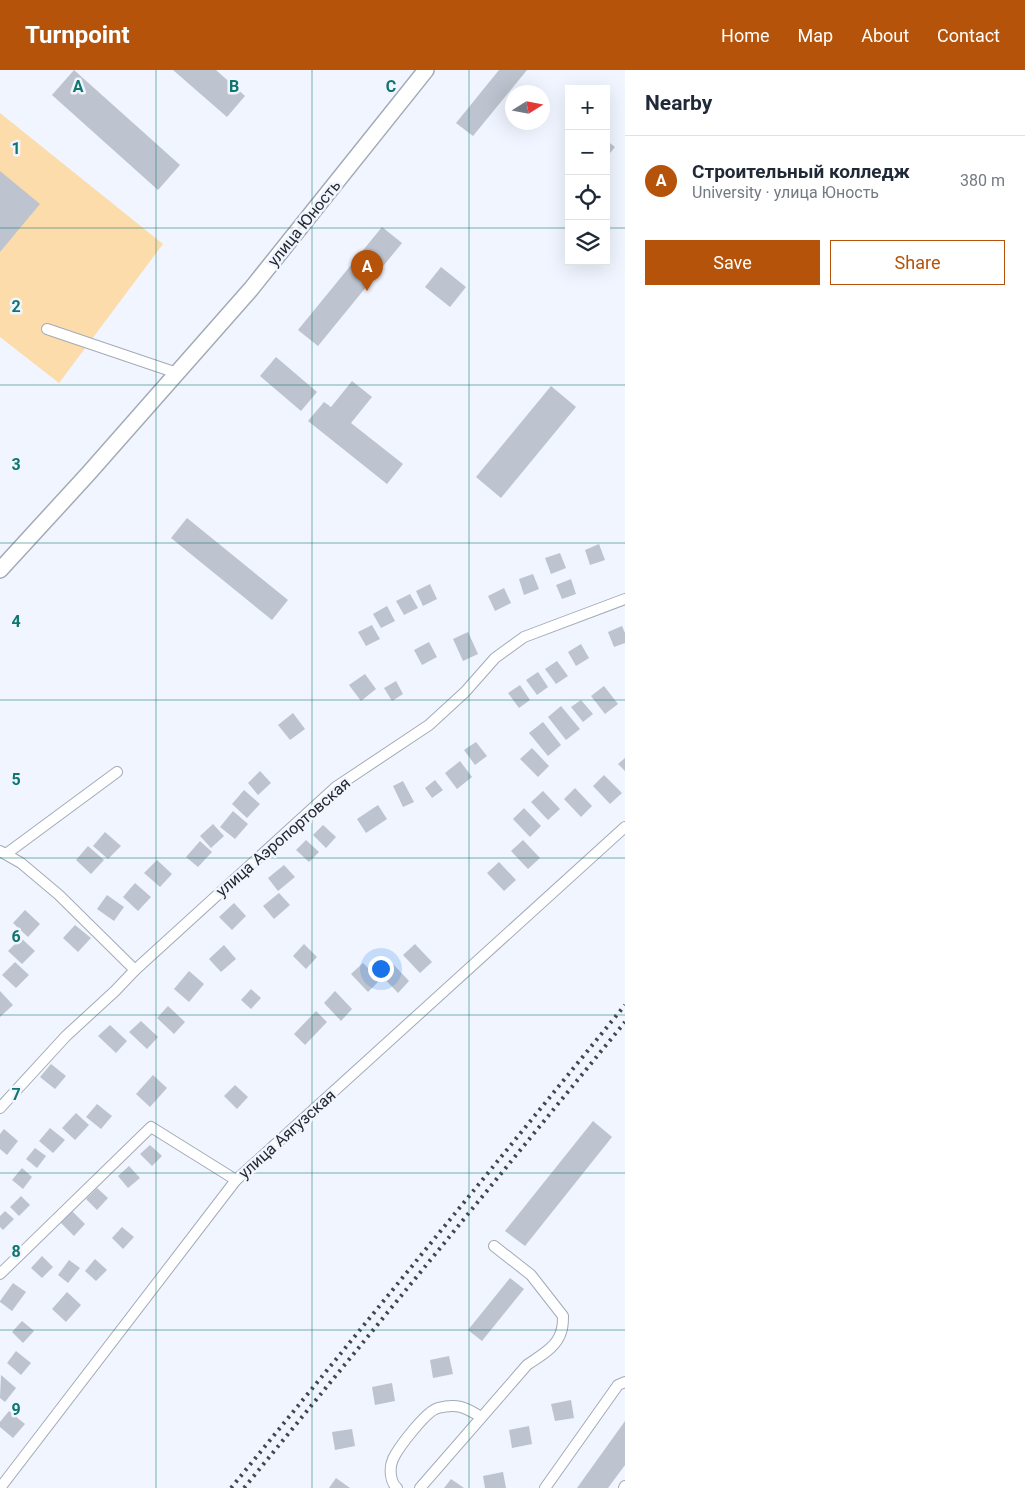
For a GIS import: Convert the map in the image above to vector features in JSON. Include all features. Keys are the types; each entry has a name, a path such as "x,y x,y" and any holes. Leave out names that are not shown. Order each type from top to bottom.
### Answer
{"street":[{"name":"улица Юность","path":"1,566 88,474 251,289 426,70"},
{"path":"47,329 177,373"},
{"name":"улица Аэропортовская","path":"0,1108 66,1036 135,970 336,787 429,724 465,692 496,658 524,637 625,598"},
{"path":"117,772 3,852 21,863 59,895 135,970"},
{"name":"улица Аягузская","path":"0,1488 236,1180 625,827"},
{"path":"0,1274 151,1127 236,1180"},
{"path":"420,1488 528,1365 558,1341 562,1330 563,1316 531,1275 494,1246"},
{"path":"545,1488 618,1384 625,1382"},
{"path":"397,1488 394,1485 391,1472 393,1460 415,1426 436,1408 464,1406 481,1417"}],"shaded area":[{"path":"0,113 163,244 59,383 0,337"}],"building":[{"path":"74,70 180,165 158,190 52,95"},
{"path":"173,70 216,70 245,96 227,117"},
{"path":"499,70 527,70 515,85 505,85 505,97 473,136 456,123"},
{"path":"610,143 615,147 610,153"},
{"path":"0,171 40,204 0,252"},
{"path":"382,227 402,243 318,346 298,330"},
{"path":"441,267 466,287 450,307 425,287"},
{"path":"276,357 317,392 301,411 260,376"},
{"path":"352,381 372,397 351,423 403,464 387,484 308,421 324,402 331,407"},
{"path":"551,386 576,407 501,498 476,477"},
{"path":"187,518 288,600 272,620 171,538"},
{"path":"599,544 605,560 590,565 585,550"},
{"path":"560,553 566,568 551,574 545,558"},
{"path":"533,574 539,589 524,595 519,579"},
{"path":"571,579 576,594 562,599 556,585"},
{"path":"430,584 437,599 423,606 416,591"},
{"path":"504,588 511,603 495,611 488,596"},
{"path":"410,594 418,608 404,615 396,601"},
{"path":"387,606 395,621 381,628 373,614"},
{"path":"372,625 380,639 366,646 358,632"},
{"path":"622,626 625,633 625,643 614,647 608,632"},
{"path":"468,632 478,654 463,661 453,639"},
{"path":"429,642 437,657 422,665 414,650"},
{"path":"581,644 589,658 576,666 568,652"},
{"path":"557,661 568,676 556,684 545,669"},
{"path":"538,672 548,687 537,695 526,680"},
{"path":"365,674 376,689 361,701 349,685"},
{"path":"396,681 403,694 392,701 384,688"},
{"path":"520,685 530,700 519,708 508,693"},
{"path":"604,686 618,704 605,714 591,696"},
{"path":"581,700 593,714 583,722 571,707"},
{"path":"561,706 580,729 566,740 548,717"},
{"path":"293,713 305,729 290,740 278,725"},
{"path":"543,722 561,745 548,756 529,733"},
{"path":"476,742 487,756 475,765 464,750"},
{"path":"532,748 549,766 538,777 520,759"},
{"path":"625,758 625,771 618,764"},
{"path":"460,761 472,777 457,789 445,773"},
{"path":"260,771 271,783 258,795 248,783"},
{"path":"604,775 622,793 610,804 593,786"},
{"path":"435,780 443,790 432,798 425,788"},
{"path":"403,781 414,802 403,807 393,786"},
{"path":"575,788 592,806 581,817 564,799"},
{"path":"244,790 260,804 247,818 232,804"},
{"path":"543,791 560,809 548,820 531,802"},
{"path":"378,805 387,819 366,833 357,819"},
{"path":"524,808 541,826 530,837 513,819"},
{"path":"233,811 248,824 235,839 220,827"},
{"path":"213,824 224,836 211,848 200,836"},
{"path":"323,825 336,837 326,848 313,835"},
{"path":"105,832 121,846 108,859 93,846"},
{"path":"306,840 319,852 309,862 296,850"},
{"path":"523,840 540,858 528,869 511,851"},
{"path":"200,841 212,852 198,867 186,857"},
{"path":"88,846 104,860 91,874 76,860"},
{"path":"157,860 172,874 160,887 144,873"},
{"path":"499,862 516,880 504,891 487,873"},
{"path":"284,865 295,877 278,891 268,878"},
{"path":"135,883 151,897 138,911 123,897"},
{"path":"279,893 290,905 274,919 263,906"},
{"path":"107,895 124,907 114,921 97,909"},
{"path":"234,903 246,916 232,930 219,917"},
{"path":"25,910 40,924 28,937 13,923"},
{"path":"75,925 91,938 78,952 63,938"},
{"path":"21,938 35,951 22,964 8,951"},
{"path":"304,944 317,957 306,969 293,956"},
{"path":"415,944 432,962 420,973 403,955"},
{"path":"224,945 236,959 221,972 209,959"},
{"path":"15,962 29,975 16,988 2,975"},
{"path":"363,963 380,980 368,992 351,974"},
{"path":"392,963 409,981 398,993 381,975"},
{"path":"189,971 204,984 189,1002 174,989"},
{"path":"251,989 261,998 251,1009 241,1000"},
{"path":"0,991 13,1005 0,1017"},
{"path":"335,991 352,1009 341,1021 324,1003"},
{"path":"168,1006 185,1022 174,1034 157,1018"},
{"path":"316,1011 327,1022 305,1045 294,1034"},
{"path":"141,1021 158,1037 147,1049 129,1032"},
{"path":"110,1025 127,1041 116,1053 98,1036"},
{"path":"51,1064 66,1076 55,1089 40,1077"},
{"path":"153,1075 167,1088 150,1107 136,1094"},
{"path":"235,1085 248,1097 237,1109 224,1096"},
{"path":"97,1104 112,1116 101,1129 86,1117"},
{"path":"76,1113 89,1125 75,1140 62,1128"},
{"path":"593,1121 612,1137 525,1246 505,1231"},
{"path":"50,1128 65,1140 53,1153 39,1141"},
{"path":"4,1129 18,1141 7,1155 0,1149 0,1134"},
{"path":"150,1145 162,1156 152,1166 140,1154"},
{"path":"35,1148 46,1156 37,1168 26,1159"},
{"path":"129,1166 140,1178 128,1188 118,1176"},
{"path":"22,1168 32,1177 23,1189 12,1180"},
{"path":"97,1188 108,1198 97,1210 86,1199"},
{"path":"21,1196 30,1205 19,1216 10,1207"},
{"path":"70,1209 85,1224 74,1236 59,1221"},
{"path":"5,1211 14,1219 3,1230 0,1227 0,1216"},
{"path":"122,1227 134,1237 123,1249 112,1238"},
{"path":"42,1256 53,1267 42,1278 31,1268"},
{"path":"95,1259 107,1270 96,1281 85,1271"},
{"path":"69,1260 80,1268 68,1283 58,1275"},
{"path":"510,1278 524,1289 482,1341 468,1330"},
{"path":"13,1283 26,1292 12,1311 0,1301"},
{"path":"67,1292 81,1305 66,1322 52,1309"},
{"path":"22,1321 34,1331 23,1343 12,1332"},
{"path":"16,1351 31,1363 21,1375 7,1363"},
{"path":"449,1356 453,1374 433,1378 430,1360"},
{"path":"1,1375 16,1388 5,1402 0,1398"},
{"path":"392,1383 395,1401 375,1405 372,1387"},
{"path":"571,1400 574,1418 555,1421 551,1404"},
{"path":"9,1411 25,1424 13,1438 0,1427 0,1422"},
{"path":"625,1421 625,1465 608,1488 577,1488"},
{"path":"529,1426 532,1444 512,1448 509,1430"},
{"path":"352,1429 355,1446 335,1450 332,1432"},
{"path":"503,1472 506,1488 485,1488 483,1476"},
{"path":"336,1478 350,1488 329,1488"},
{"path":"451,1479 464,1488 444,1488"}],"railway":[{"path":"231,1488 625,1005"},
{"path":"244,1488 625,1022"}],"place":[{"name":"Строительный колледж","path":"367,291"}]}
